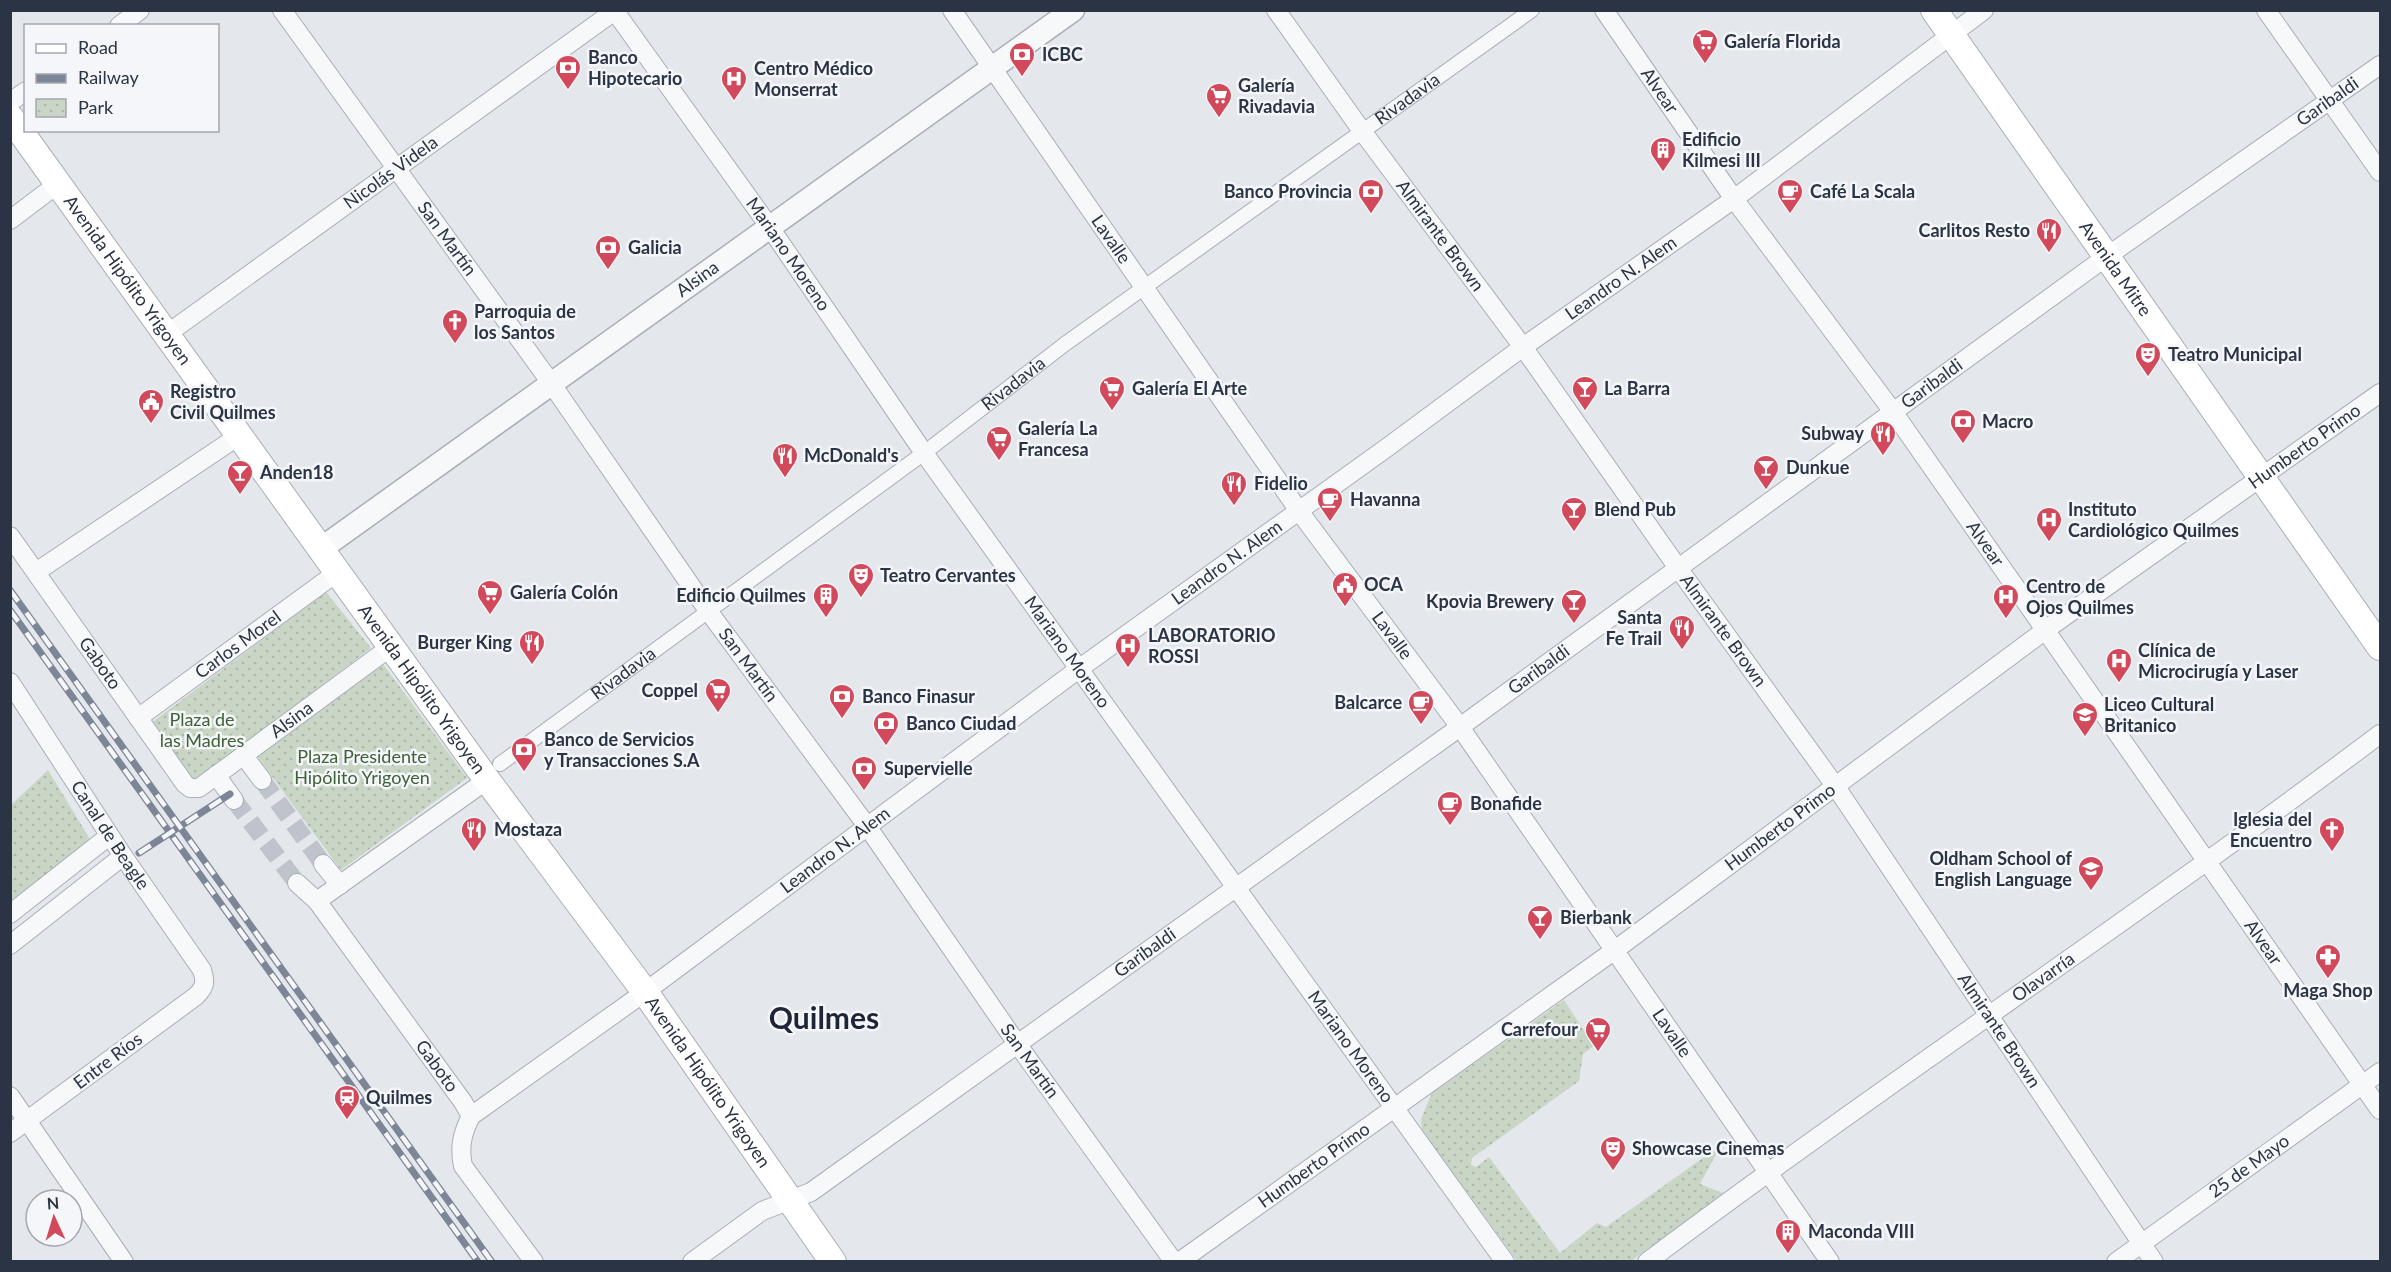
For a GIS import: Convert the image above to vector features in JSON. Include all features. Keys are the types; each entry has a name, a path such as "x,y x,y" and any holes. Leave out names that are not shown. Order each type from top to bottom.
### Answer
{"main road":[{"name":"Avenida Mitre","path":"1934,10 2380,647"},
{"name":"Avenida Hipólito Yrigoyen","path":"10,117 392,646 493,772 832,1262"}],"street":[{"path":"122,24 140,10"},
{"name":"San Martín","path":"282,10 394,169 551,383 709,612 867,826 1018,1045 1174,1262"},
{"name":"Lavalle","path":"952,10 1299,511 1460,727 1830,1262"},
{"name":"Alsina","path":"322,549 551,383 771,229 1073,10"},
{"name":"Almirante Brown","path":"1276,10 1362,131 1523,347 1678,568 1836,787 2154,1262"},
{"name":"Rivadavia","path":"317,901 924,453 1065,344 1532,10"},
{"name":"Alvear","path":"1604,10 1734,199 1894,413 2380,1110"},
{"name":"Leandro N. Alem","path":"471,1116 645,992 1080,668 1523,347 1734,199 1984,10"},
{"path":"2266,10 2380,172"},
{"name":"Nicolás Videla","path":"167,334 615,11"},
{"name":"Mariano Moreno","path":"615,11 771,229 924,453 1505,1262"},
{"name":"Garibaldi","path":"692,1262 762,1211 811,1192 1460,727 2106,257 2380,65"},
{"path":"10,102 24,92"},
{"path":"10,220 59,183"},
{"name":"Humberto Primo","path":"1179,1262 1615,950 2044,631 2380,393"},
{"path":"36,572 240,435"},
{"name":"Gaboto","path":"10,536 190,788"},
{"name":"Carlos Morel","path":"138,718 339,571"},
{"name":"Alsina","path":"190,788 199,788 392,646"},
{"name":"Canal de Beagle","path":"10,682 123,856 202,970 205,979 204,988"},
{"name":"Olavarría","path":"1647,1262 1767,1172 2282,808 2380,734"},
{"path":"244,756 262,780"},
{"path":"216,775 234,800"},
{"path":"10,914 110,836"},
{"path":"10,945 123,856"},
{"path":"323,864 339,885"},
{"name":"Gaboto","path":"297,883 317,901 471,1116"},
{"name":"Entre Ríos","path":"10,1133 204,988"},
{"name":"25 de Mayo","path":"2116,1262 2380,1072"},
{"path":"10,1096 124,1262"},
{"path":"471,1116 462,1135 460,1154 463,1167 534,1262"}],"green space":[{"name":"Plaza de las Madres","path":"326,592 371,648 193,783 147,726"},
{"name":"Plaza Presidente Hipólito Yrigoyen","path":"383,664 467,778 341,870 257,756"},
{"path":"48,770 96,849 11,920 11,805"},
{"path":"1564,1000 1594,1046 1583,1054 1579,1081 1472,1158 1471,1165 1476,1167 1489,1157 1560,1253 1597,1223 1606,1227 1721,1145 1700,1184 1725,1194 1631,1261 1517,1261 1422,1130 1421,1119 1432,1093"}],"tunnel":[{"path":"262,780 323,864"},
{"path":"234,800 297,883"}],"railway":[{"path":"10,590 492,1262"},
{"path":"10,610 478,1262"},
{"path":"139,853 230,794"}],"place":[{"name":"Galería Florida","path":"1705,65"},
{"name":"ICBC","path":"1022,78"},
{"name":"Banco Hipotecario","path":"568,91"},
{"name":"Centro Médico Monserrat","path":"734,102"},
{"name":"Galería Rivadavia","path":"1219,119"},
{"name":"Edificio Kilmesi III","path":"1663,173"},
{"name":"Banco Provincia","path":"1371,215"},
{"name":"Café La Scala","path":"1790,215"},
{"name":"Carlitos Resto","path":"2049,254"},
{"name":"Galicia","path":"608,271"},
{"name":"Parroquia de los Santos","path":"455,345"},
{"name":"Teatro Municipal","path":"2148,378"},
{"name":"Galería El Arte","path":"1112,412"},
{"name":"La Barra","path":"1585,412"},
{"name":"Registro Civil Quilmes","path":"151,425"},
{"name":"Macro","path":"1963,445"},
{"name":"Subway","path":"1883,457"},
{"name":"Galería La Francesa","path":"999,462"},
{"name":"McDonald's","path":"785,479"},
{"name":"Dunkue","path":"1766,491"},
{"name":"Anden18","path":"240,496"},
{"name":"Fidelio","path":"1234,507"},
{"name":"Havanna","path":"1330,523"},
{"name":"Blend Pub","path":"1574,533"},
{"name":"Instituto Cardiológico Quilmes","path":"2049,543"},
{"name":"Teatro Cervantes","path":"861,599"},
{"name":"OCA","path":"1345,608"},
{"name":"Galería Colón","path":"490,616"},
{"name":"Edificio Quilmes","path":"826,619"},
{"name":"Centro de Ojos Quilmes","path":"2006,620"},
{"name":"Kpovia Brewery","path":"1574,625"},
{"name":"Santa Fe Trail","path":"1682,651"},
{"name":"Burger King","path":"532,666"},
{"name":"LABORATORIO ROSSI","path":"1128,669"},
{"name":"Clínica de Microcirugía y Laser","path":"2119,684"},
{"name":"Coppel","path":"718,714"},
{"name":"Banco Finasur","path":"842,720"},
{"name":"Balcarce","path":"1421,726"},
{"name":"Liceo Cultural Britanico","path":"2085,738"},
{"name":"Banco Ciudad","path":"886,747"},
{"name":"Banco de Servicios y Transacciones S.A","path":"524,773"},
{"name":"Supervielle","path":"864,792"},
{"name":"Bonafide","path":"1450,827"},
{"name":"Mostaza","path":"474,853"},
{"name":"Iglesia del Encuentro","path":"2332,853"},
{"name":"Oldham School of English Language","path":"2091,892"},
{"name":"Bierbank","path":"1540,941"},
{"name":"Maga Shop","path":"2328,980"},
{"name":"Carrefour","path":"1598,1053"},
{"name":"Quilmes","path":"347,1121"},
{"name":"Showcase Cinemas","path":"1613,1172"},
{"name":"Maconda VIII","path":"1788,1255"}],"district":[{"name":"Quilmes","path":"824,1019"}]}
